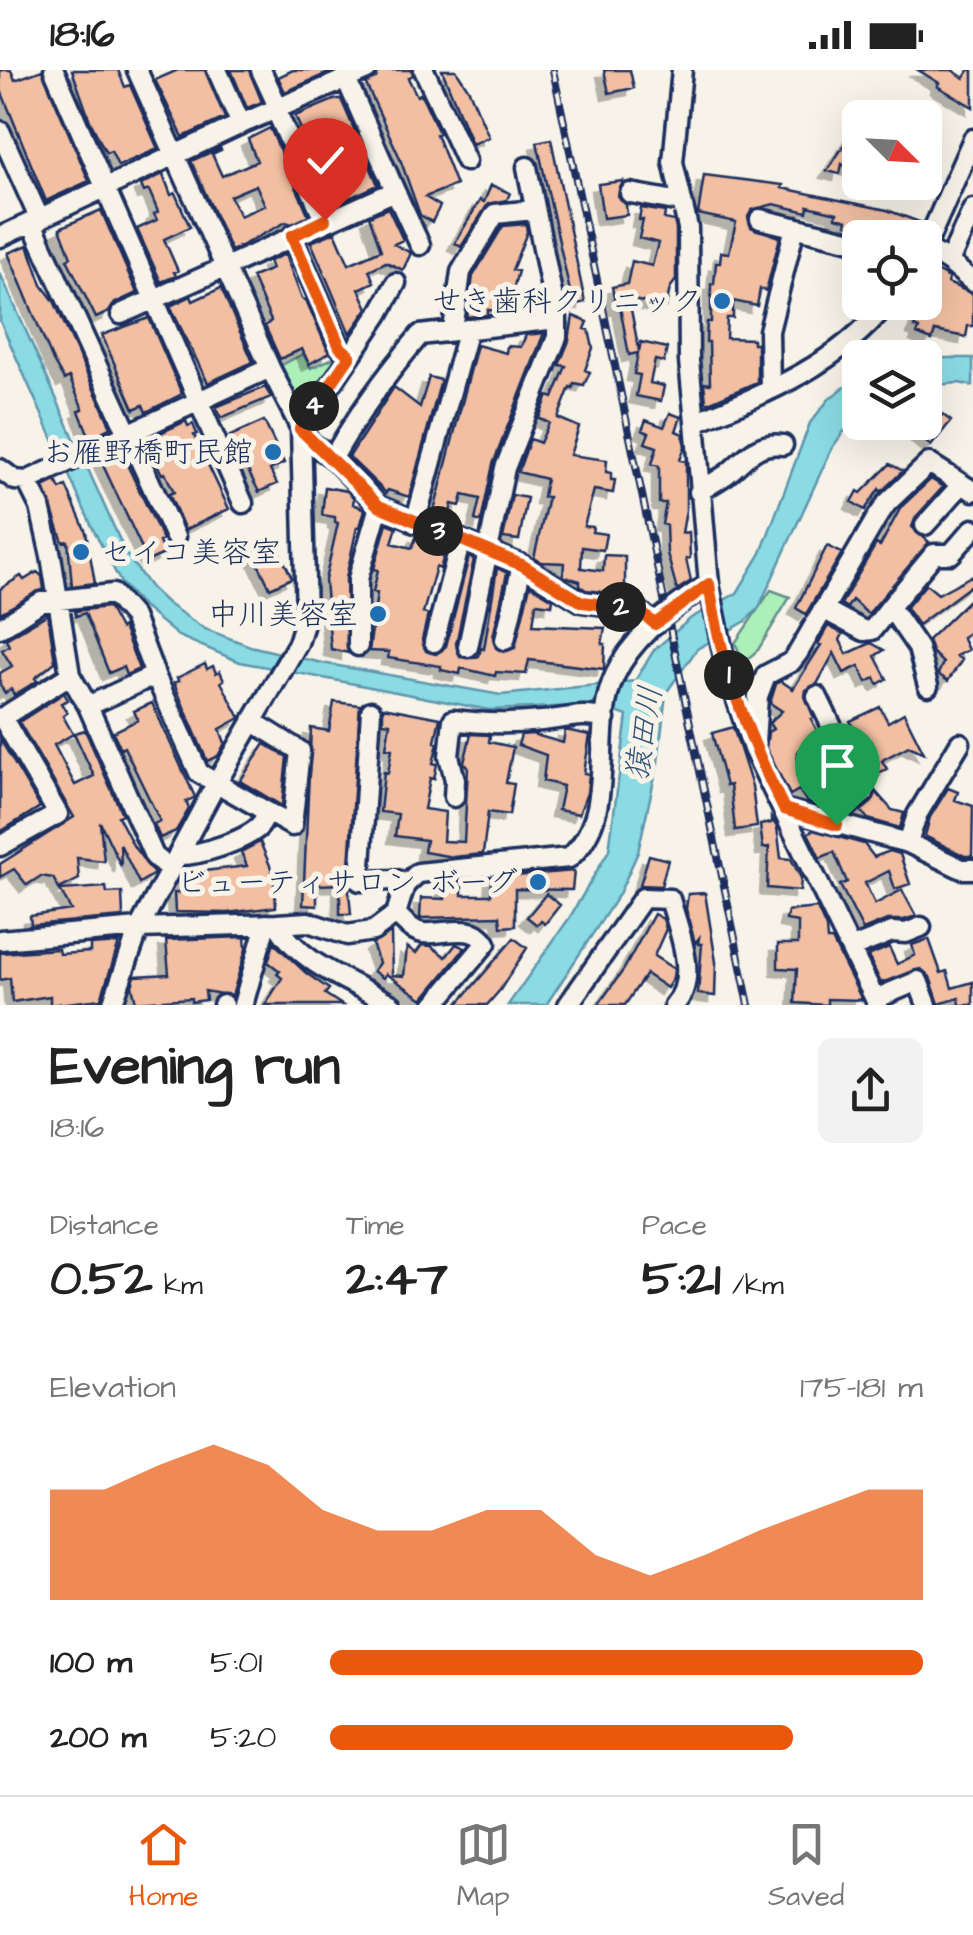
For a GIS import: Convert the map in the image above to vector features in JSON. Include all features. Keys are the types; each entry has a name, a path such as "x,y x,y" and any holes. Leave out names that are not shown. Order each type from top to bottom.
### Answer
{"street":[{"path":"54,70 243,503"},
{"path":"137,70 270,368 300,429 312,442 379,506 522,565 582,602 637,609 655,624"},
{"path":"217,70 241,124"},
{"path":"261,70 325,220"},
{"path":"0,237 241,124 367,70"},
{"path":"424,70 466,161"},
{"path":"682,70 674,162 688,228 689,362 699,492 710,591 722,652 753,749 877,1002 918,981 927,1005"},
{"path":"347,81 420,246"},
{"path":"0,131 126,434 176,537"},
{"path":"937,220 973,139"},
{"path":"468,646 505,468 557,338 558,319 527,167"},
{"path":"121,314 395,191"},
{"path":"630,193 681,202"},
{"path":"949,262 973,209"},
{"path":"415,523 460,329 461,272 494,214 534,210"},
{"path":"760,218 842,239"},
{"path":"770,390 769,330 795,227"},
{"path":"292,236 340,347 350,356"},
{"path":"942,258 973,282"},
{"path":"112,1005 140,928 216,784 298,643 306,616 300,429 396,283"},
{"path":"333,458 353,422 420,335 558,319"},
{"path":"695,422 814,370 875,320"},
{"path":"0,470 15,480 27,481 270,368"},
{"path":"699,492 750,452 769,443 783,445"},
{"path":"731,680 766,674 791,662 882,511 929,462 967,487 925,524"},
{"path":"27,481 40,507 70,676 88,706 154,856 174,862 195,856 259,827 268,812"},
{"path":"358,646 358,579 379,506"},
{"path":"823,609 864,632 872,630 934,554 951,554 973,529"},
{"path":"434,642 461,540"},
{"path":"505,640 522,565"},
{"path":"0,940 140,928 308,922 347,935 373,930 396,914 406,886 418,873 569,858 584,845 602,784 613,677 655,624 710,591"},
{"path":"0,628 41,602 114,594 133,617 200,773 292,826 300,752 252,722"},
{"path":"890,607 918,648 928,686"},
{"path":"753,749 758,732 758,696 766,674"},
{"path":"88,706 155,675"},
{"path":"0,846 58,814 1,718 70,676"},
{"path":"817,696 864,793 839,818"},
{"path":"371,711 360,880 398,880 406,886"},
{"path":"454,797 455,780 448,756 454,720 480,724 539,722 590,714 606,716"},
{"path":"908,843 918,815 960,743"},
{"path":"809,757 839,818"},
{"path":"784,809 839,818 908,843 962,870 973,870"},
{"path":"568,1005 642,898 670,899 686,961 682,997 674,1005"},
{"path":"396,914 420,933 470,931 481,935 486,943 434,1005"},
{"path":"243,1005 272,924"},
{"path":"272,924 307,958 392,1005"},
{"path":"852,948 892,932 922,928"}],"green space":[{"path":"303,354 311,368 338,356 305,405 294,405 276,368"},
{"path":"771,590 790,597 758,650 744,662 735,643"}],"water":[{"name":"猿田川","path":"0,273 126,554 168,604 205,629 250,646 501,695 635,681 654,650 691,618 737,593 761,553 810,423 842,389 842,434 759,607 746,621 697,649 666,693 658,762 638,852 619,894 546,1005 508,1005 570,917 609,850 627,716 597,705 489,710 240,662 178,636 121,583 0,321"},
{"path":"942,358 973,358 973,386 942,384"}],"building":[{"path":"0,70 11,70 15,80 42,70 89,181 46,201 0,88"},
{"path":"72,70 118,70 125,87 130,85 158,149 118,166 111,151 106,153 90,121"},
{"path":"178,70 205,70 225,118 183,137 155,80"},
{"path":"231,70 249,70 262,102 247,108"},
{"path":"293,70 335,70 285,92 278,77"},
{"path":"379,70 412,70 413,75 408,78 417,96 420,94 424,100 439,133 436,134 456,185 425,197 440,206 432,222 420,215 399,156 366,84 376,78"},
{"path":"442,70 456,70 489,137 472,144"},
{"path":"604,70 630,70 634,88 609,93"},
{"path":"918,70 952,70 964,78 973,70 973,107 937,86 939,83"},
{"path":"341,99 378,185 336,204 334,200 330,202 295,116"},
{"path":"270,128 309,216 292,224 286,222 231,251 191,161 220,148 212,154 222,176 257,161 248,139","holes":["256,185 265,205 240,216 230,196"]},
{"path":"551,139 585,302 573,305 537,142"},
{"path":"842,148 840,174 827,171"},
{"path":"163,174 190,227 164,239 178,271 174,272 176,276 161,282 137,229 157,220 154,214 158,212 149,190 144,192 141,185"},
{"path":"704,175 783,185 782,188 887,210 914,220 847,220 836,217 837,213 808,206 807,212 774,204 752,210 748,217 751,227 780,237 766,291 760,289 757,306 733,301 733,318 727,318 726,338 753,339 757,343 757,382 706,402 704,383 710,384 706,342 707,322 711,322 711,284 721,252 729,253 736,222 698,214"},
{"path":"623,181 618,196 626,205 627,215 603,218 598,184"},
{"path":"491,185 510,193 507,200 488,204 461,247 455,243 480,200 484,202"},
{"path":"388,208 403,240 394,244 411,253 403,270 386,262 369,270 374,282 359,289 368,308 350,334 311,242 335,232 349,264 381,250 369,216"},
{"path":"641,208 665,212 664,219 674,221 676,229 676,280 666,307 629,299 639,351 641,342 667,348 664,362 655,360 650,383 664,386 661,401 636,396 640,375 634,374 638,353 629,355 612,287 627,284 632,261 652,266 658,243 639,238"},
{"path":"101,210 137,293 96,318 67,259 71,257 60,228"},
{"path":"526,224 527,232 512,270 518,271 507,312 488,310 488,315 467,317 473,276 503,226"},
{"path":"28,245 42,285 54,301 111,427 90,438 69,377 64,380 53,361 8,253"},
{"path":"285,254 329,353 309,364 302,349 280,359 265,326 271,321 252,277 272,269 269,261"},
{"path":"942,274 949,278 948,283 973,294 973,326 968,326 966,337 935,331 932,340 917,334 919,329 914,327 917,320 942,320"},
{"path":"221,288 253,362 208,383 170,306"},
{"path":"573,316 588,322 585,329 589,330 593,348 585,370 590,372 584,385 574,383 570,387 558,418 579,427 570,455 607,460 606,472 615,480 613,493 594,490 584,526 606,534 603,550 582,547 581,568 603,571 604,555 625,556 625,595 586,590 580,581 563,576 564,563 534,558 548,497 543,497 546,479 518,472 530,439 540,443 549,423 539,418 548,396 553,398 566,366 559,365 569,341"},
{"path":"149,318 182,394 146,412 143,405 134,409 102,335"},
{"path":"544,333 493,464 481,522 475,520 480,499 463,495 460,506 452,504 448,521 433,515 477,345 506,353 507,346 521,347 526,335"},
{"path":"429,377 441,380 409,497 388,490 386,493 349,457 394,387 420,407"},
{"path":"265,387 271,397 221,418 216,407"},
{"path":"670,413 681,417 676,431 683,434 685,447 680,460 686,461 682,533 689,532 690,558 686,559 691,581 677,590 667,553 666,525 662,524 666,503 659,503 659,466 652,464 657,447 645,443 649,433 642,430 646,420 664,427"},
{"path":"942,414 951,421 942,432"},
{"path":"186,421 188,426 193,424 197,434 194,435 229,509 185,530 169,494 174,492 145,440"},
{"path":"264,421 284,463 270,470 277,484 259,492 230,436"},
{"path":"121,452 163,540 159,542 164,554 148,561 101,461"},
{"path":"890,464 903,471 881,492 879,489 865,510 852,502 858,491 861,493"},
{"path":"931,479 943,487 912,527 929,542 868,614 852,600 847,608 841,604 901,507"},
{"path":"56,481 60,489 66,486 86,532 95,583 72,586 68,541 63,542 44,487"},
{"path":"325,487 347,491 354,498 353,504 365,509 346,578 348,653 331,649 325,580 338,523 335,517 322,515"},
{"path":"512,495 527,498 519,540 503,538"},
{"path":"387,523 397,527 392,543 412,548 417,535 426,539 424,546 445,552 440,569 436,567 423,613 428,614 422,640 426,651 436,654 446,646 469,557 474,559 456,644 460,657 479,656 481,648 484,649 497,568 507,573 493,637 496,648 503,652 515,648 530,585 553,599 552,605 536,603 533,625 605,628 604,669 529,660 526,674 496,672 495,676 461,668 460,674 441,670 441,666 388,658 389,652 369,651 377,593 373,592 378,570 374,569"},
{"path":"272,536 292,578 270,588 250,547"},
{"path":"827,546 842,553 806,614 796,608"},
{"path":"37,572 42,576 44,589 0,613 0,589 21,576 24,580"},
{"path":"973,575 973,584 918,625 906,608 926,584 938,594"},
{"path":"973,596 973,630 962,637 968,650 956,656 962,660 948,681 938,674 943,663 932,652 928,640"},
{"path":"108,607 120,629 123,627 139,669 126,675 123,667 109,673 85,613 76,616 75,611"},
{"path":"48,614 55,662 35,678 37,681 14,695 11,689 5,693 0,673 12,666 2,650 9,646 6,639"},
{"path":"828,626 843,634 840,640 847,654 871,643 884,650 875,656 887,679 878,684 875,678 867,682 859,666 844,673 834,653 817,684 806,690 814,718 811,719 848,788 841,792 818,741 802,746 798,762 820,806 807,802 799,790 790,795 766,748 768,732 773,729 769,723 782,711 770,703 776,684 781,681 793,689 821,645 818,644"},
{"path":"205,664 207,669 213,666 216,673 220,671 224,680 221,682 240,718 220,729 225,743 218,756 207,761 174,683"},
{"path":"64,693 68,700 61,703 67,713 63,716 73,734 54,745 75,785 94,776 74,733 85,730 122,814 118,816 154,874 139,883 120,844 121,866 100,822 104,861 77,858 79,879 59,889 53,878 41,876 27,885 14,869 0,877 0,864 74,817 19,722"},
{"path":"334,702 360,705 348,880 351,914 340,914 340,884 317,885 317,906 303,905 311,728 329,731"},
{"path":"152,703 195,797 186,802 189,809 176,831 160,838 154,824 160,821 113,732 138,720 134,711"},
{"path":"383,707 440,718 433,763 437,764 424,809 445,812 443,841 464,842 468,767 464,763 471,734 490,735 489,742 513,747 506,783 514,784 509,815 488,812 483,854 453,857 424,852 426,840 395,836 398,814 380,812 384,772 388,773 392,749 386,748 390,723 383,722"},
{"path":"880,707 888,722 904,713 924,753 909,746 884,759 887,769 870,777 851,738 857,736 850,721"},
{"path":"733,727 752,786 757,827 735,830 730,785 726,786 712,733"},
{"path":"565,730 590,735 584,773 589,774 587,793 579,814 558,810 563,786 543,781 546,755 518,745 521,735 532,734 563,743"},
{"path":"0,739 40,807 0,832"},
{"path":"265,744 287,757 282,806 240,781"},
{"path":"948,788 958,792 955,800 973,806 972,856 925,836 930,817"},
{"path":"876,792 892,810 904,813 900,828 868,819 861,811 872,802"},
{"path":"771,818 777,827 781,858 791,859 801,878 800,891 767,888 769,847 763,848 760,825 771,823"},
{"path":"813,830 864,844 874,857 890,851 900,854 910,884 895,889 889,871 865,883 875,904 902,890 916,916 887,920 863,930 840,885 847,882 834,852 820,858 808,833"},
{"path":"260,842 274,875 276,907 227,913 175,912 174,893 178,893 187,873 247,866 241,852"},
{"path":"649,855 668,860 661,886 640,885"},
{"path":"574,871 572,890 515,889 515,926 501,927 500,916 420,918 421,898 445,899 444,883 462,881 462,895 491,895 492,878"},
{"path":"106,887 107,893 122,892 123,917 31,925 30,916 71,910 60,890"},
{"path":"705,893 716,962 715,996 698,994 702,944 698,944 699,938 695,943 686,909 688,894"},
{"path":"546,894 560,905 545,924 541,921 537,925 527,917"},
{"path":"817,908 827,940 832,940 862,1000 827,999 827,1005 795,1003 797,969 778,968 778,944 798,944 798,922 786,920 788,911"},
{"path":"654,914 663,919 666,929 654,956 674,969 667,988 646,974 625,1005 598,1005 624,969"},
{"path":"391,933 392,975 404,976 407,947 416,953 422,945 431,946 446,957 456,944 465,948 423,999 386,974 383,978 373,971 379,963 372,944"},
{"path":"245,937 246,949 232,996 205,991 206,1000 136,1002 132,986 135,976 169,974 166,940"},
{"path":"514,938 527,948 500,990 487,1005 457,1005"},
{"path":"929,939 941,973 947,971 952,988 973,982 973,1005 960,1005 959,998 939,1004 930,977 921,969 881,983 868,956 889,947 897,964 915,955 912,945"},
{"path":"119,943 101,999 50,1005 50,996 12,1002 10,978 0,980 0,953 58,949 59,954 90,952 90,945"},
{"path":"274,943 329,989 325,994 342,1005 265,1005 282,978 277,974 280,971 268,962"}],"railway":[{"path":"553,70 749,1005"}],"place":[{"name":"せき歯科クリニック","path":"722,301"},
{"name":"お雁野橋町民館","path":"273,452"},
{"name":"セイコ美容室","path":"81,552"},
{"name":"中川美容室","path":"378,614"},
{"name":"ビューティサロン ボーグ","path":"538,882"}],"route":[{"path":"325,220 292,236 340,347 350,356 300,429 379,506 522,565 582,602 637,609 655,624 709,584 726,667 753,749 784,809 837,825"}]}
